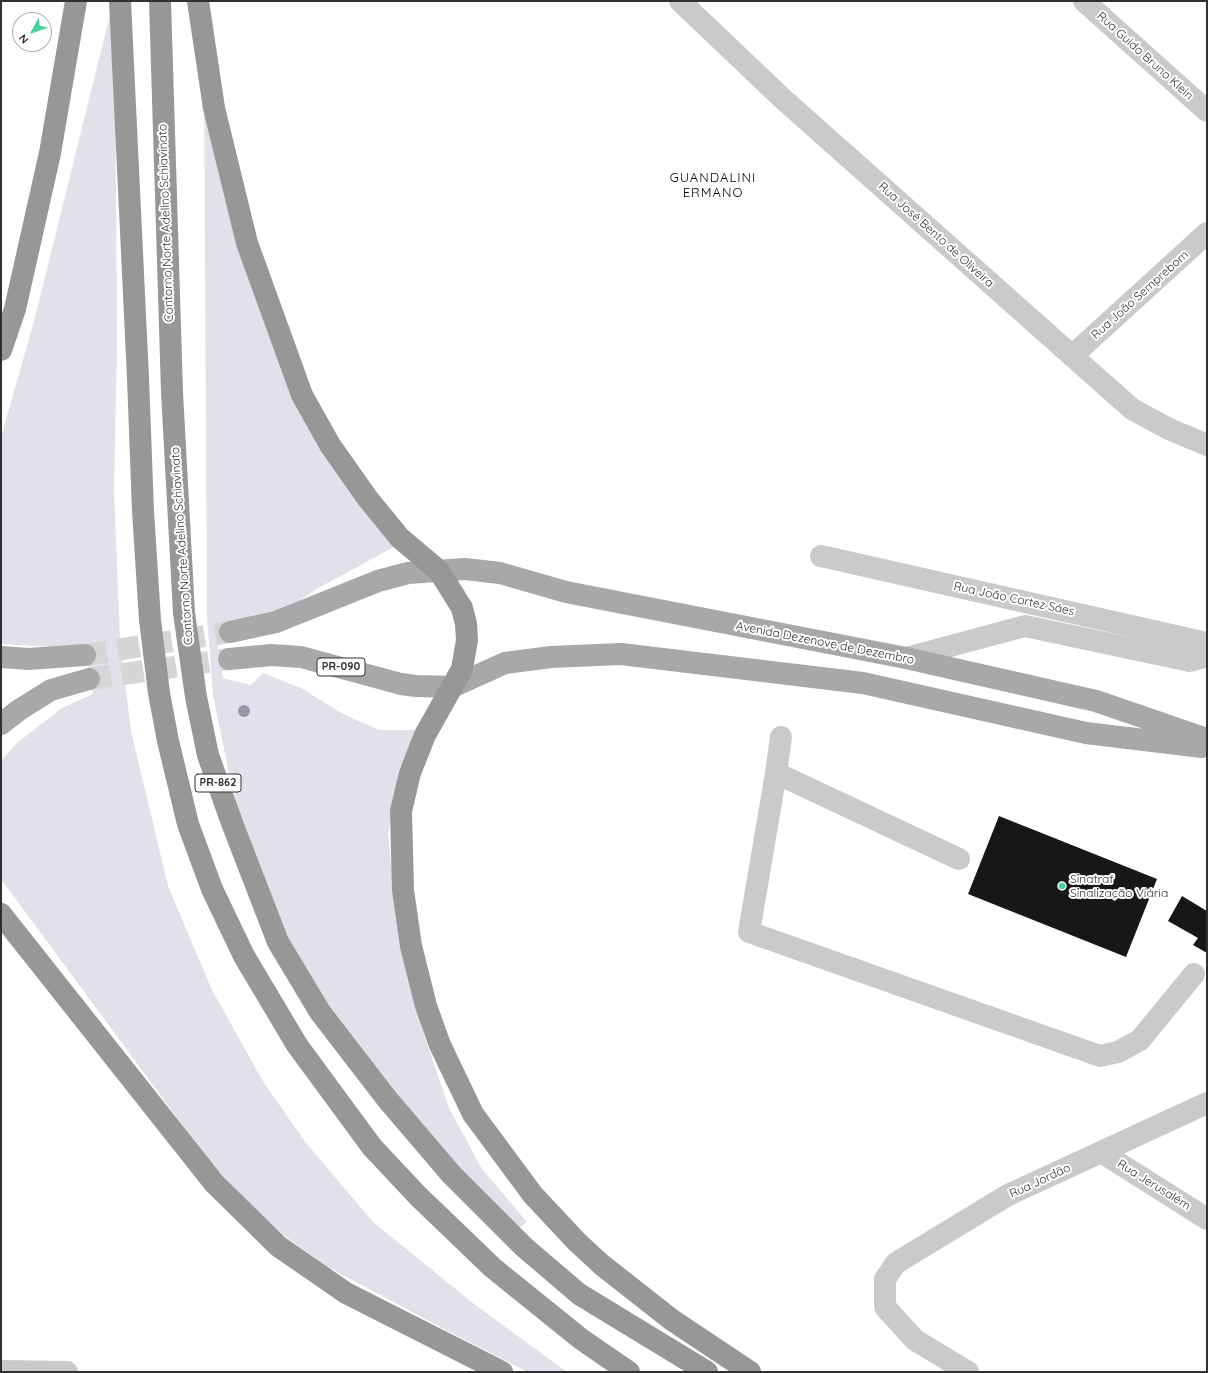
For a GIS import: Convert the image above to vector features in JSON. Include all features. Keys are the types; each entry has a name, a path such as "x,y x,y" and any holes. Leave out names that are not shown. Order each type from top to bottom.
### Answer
{"highway":[{"path":"1,350 15,309 50,153 76,1"},
{"name":"PR-862","path":"120,1 143,511 150,620 159,693 168,741 188,824 212,889 244,956 297,1045 372,1147 418,1196 493,1268 581,1339 629,1372"},
{"name":"Contorno Norte Adelino Schiavinato","path":"160,1 172,392 184,613 196,697 208,755 232,823 278,942 320,1012 387,1099 451,1174 524,1247 579,1294 707,1372"},
{"path":"198,1 214,108 247,243 302,395 330,445 368,498 400,538 439,571 462,608 466,624 467,640 462,669 425,735 410,773 401,811 403,890 411,946 426,1006 440,1045 473,1114 533,1195 577,1242 602,1265 672,1320 750,1372"},
{"path":"1,914 214,1183 278,1246 346,1292 502,1372"}],"main road":[{"name":"Avenida Dezenove de Dezembro","path":"230,632 276,622 378,581 408,573 465,569 500,573 566,592 906,658 1096,701 1207,739"},
{"path":"452,687 505,663 551,657 621,654 863,683 1086,733 1207,748"},
{"path":"1,656 30,658 85,655"},
{"name":"PR-090","path":"229,659 271,655 301,657 401,684 452,687"},
{"path":"1,724 51,690 89,679"}],"street":[{"name":"Rua José Bento de Oliveira","path":"680,1 783,99 1132,409 1169,430 1207,445"},
{"name":"Rua Guido Bruno Klein","path":"1084,1 1207,111"},
{"name":"Rua João Semprebom","path":"1072,356 1207,233"},
{"name":"Rua João Cortez Sáes","path":"822,556 1207,643"},
{"path":"906,658 1025,626 1190,661 1207,656"},
{"path":"781,737 749,932 1100,1056 1118,1052 1140,1040 1194,974"},
{"path":"776,773 959,859"},
{"name":"Rua Jordão","path":"968,1372 915,1340 894,1319 885,1307 885,1278 896,1263 1008,1195 1207,1102"},
{"name":"Rua Jerusalém","path":"1101,1152 1207,1218"},
{"path":"1,1372 67,1372"}],"shaded area":[{"path":"113,3 115,49 117,346 114,490 120,641 131,731 168,886 212,990 264,1083 306,1143 373,1222 474,1304 567,1372 528,1372 326,1266 267,1223 209,1161 1,879 1,761 17,743 62,708 93,694 85,649 1,644 1,437 34,321"},
{"path":"204,74 298,396 396,546 320,587 284,611 245,618 217,643 223,678 251,685 263,673 301,688 343,714 379,730 417,730 399,769 388,834 397,920 415,1008 449,1108 482,1169 527,1222 519,1227 456,1170 326,1009 287,939 244,829 229,773 213,695 207,617"}],"building":[{"name":"Sinatraf Sinalização Viária","path":"999,816 1157,879 1126,957 968,894"},
{"path":"1182,896 1207,911 1207,953 1193,945 1198,938 1168,921"}],"tunnel":[{"path":"85,655 230,632"},
{"path":"89,679 229,659"}],"place":[{"name":"Sinatraf Sinalização Viária","path":"1062,886"}],"district":[{"name":"GUANDALINI ERMANO","path":"713,186"}]}
